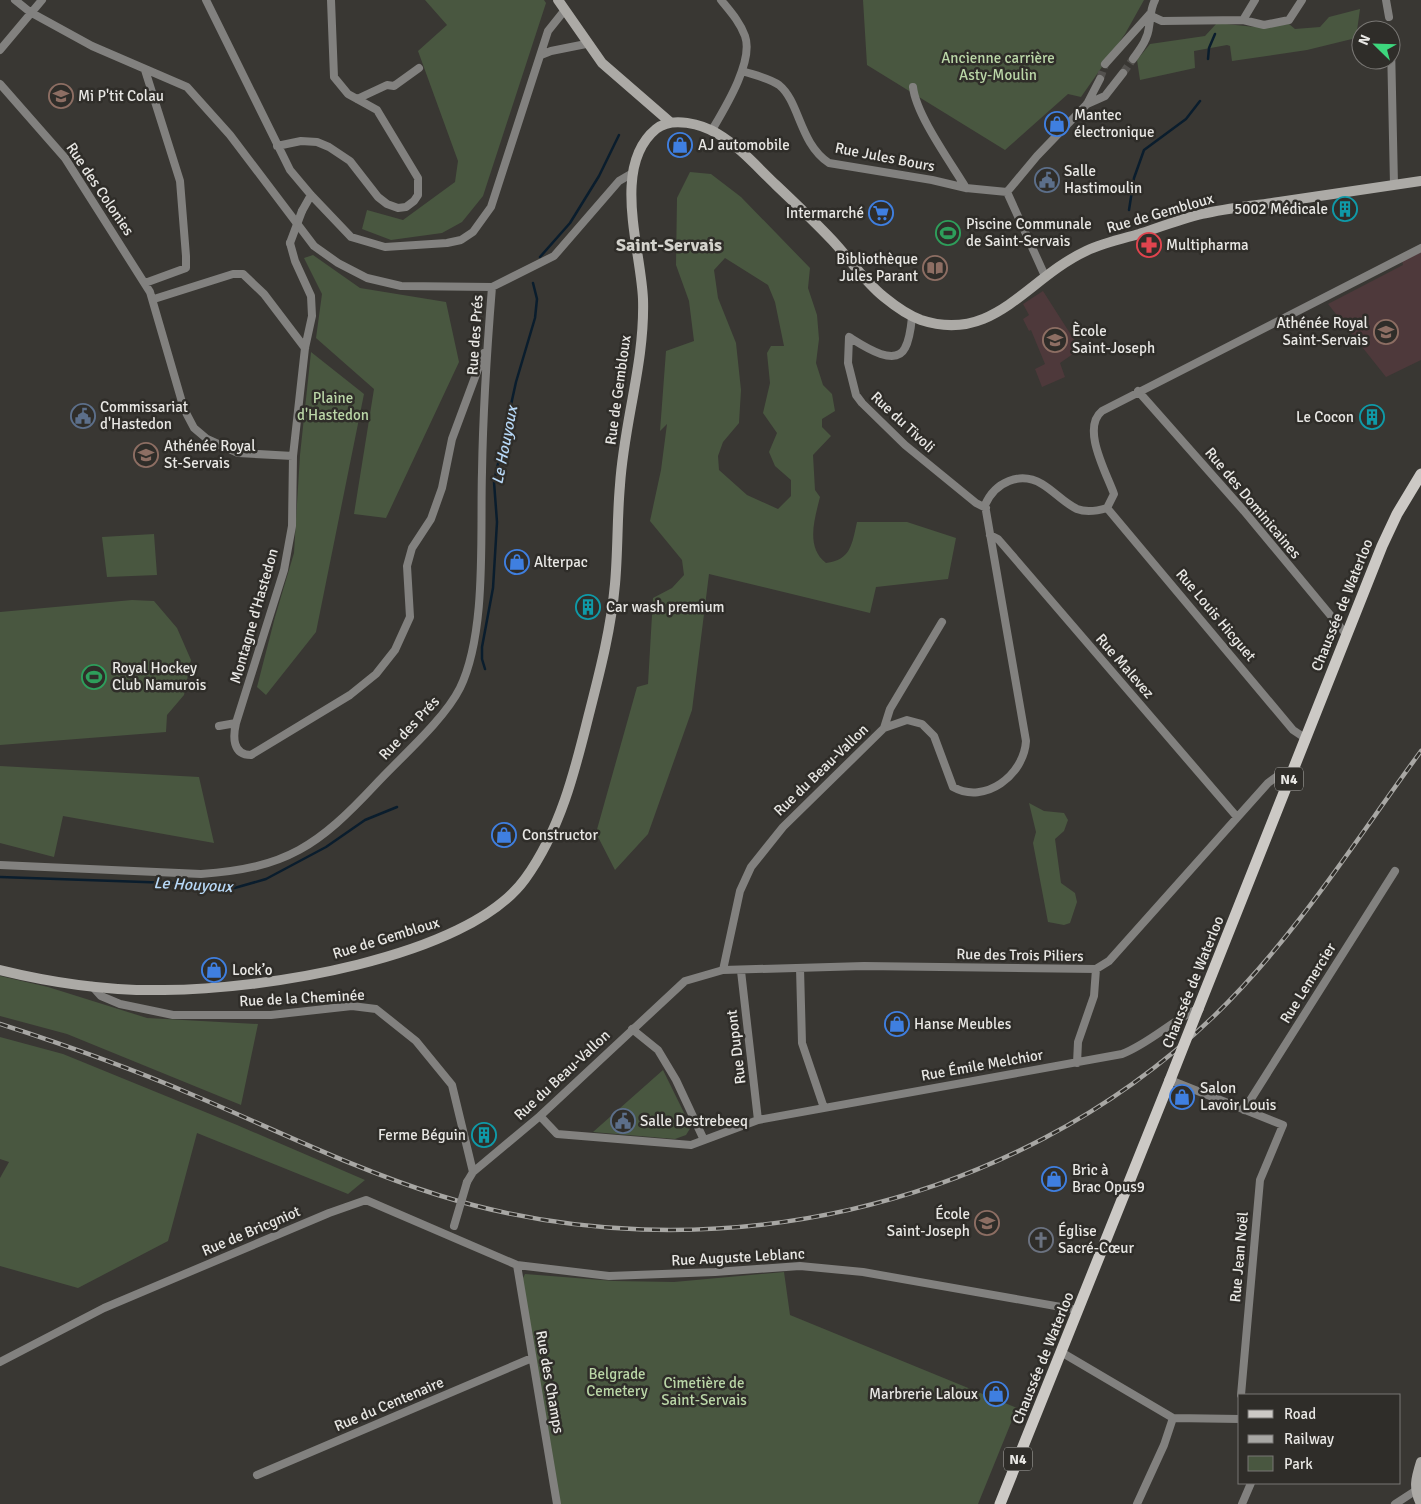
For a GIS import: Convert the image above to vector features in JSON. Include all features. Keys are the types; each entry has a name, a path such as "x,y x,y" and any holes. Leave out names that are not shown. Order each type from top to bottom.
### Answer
{"main road":[{"path":"558,0 586,44 618,80 670,122"},
{"name":"Rue de Gembloux","path":"0,970 92,986 128,989 192,990 294,978 364,964 446,936 485,915 510,896 525,879 544,849 569,787 590,710 610,623 617,560 620,480 641,353 643,298 631,174 646,141 658,127 670,122 685,123 712,130 750,159 828,236 882,296 912,317 937,324 959,326 987,319 1045,276 1090,249 1205,213 1421,181"},
{"name":"Chaussée de Waterloo","path":"1000,1504 1384,539 1421,474"},
{"path":"1421,1462 1415,1484 1415,1491 1421,1504"}],"street":[{"path":"15,0 30,12 92,46 187,88 230,135 314,246 338,264 367,278 401,286 492,287 554,256 619,182 631,174"},
{"path":"0,50 42,0"},
{"path":"206,0 290,170 346,233 358,241 385,247 447,243 461,240 473,232 492,207 548,31 564,10"},
{"path":"277,146 301,141 316,142 329,147 350,161 378,197 398,208 406,207 414,201 420,187 418,178 377,110 345,91 334,77 331,0"},
{"path":"712,130 736,88 742,71 746,38 740,26 721,0"},
{"path":"1105,64 1149,15 1154,0"},
{"path":"1243,20 1255,0"},
{"path":"1149,15 1162,21 1243,20 1264,25 1289,20 1302,0"},
{"path":"1386,0 1389,17"},
{"path":"1133,59 1146,40 1150,26 1149,15"},
{"path":"541,55 552,50 586,44"},
{"path":"357,99 387,85 394,86 419,68"},
{"path":"145,70 180,181 186,256 186,268 145,283"},
{"path":"1392,70 1394,185"},
{"name":"Rue Jules Bours","path":"742,71 780,86 818,156 829,162 870,171 932,180 966,188 1008,192"},
{"path":"1087,104 1105,96 1123,73"},
{"path":"1045,276 1008,192 1037,156 1087,104 1100,79"},
{"name":"Rue des Colonies","path":"0,84 65,158 152,295 184,410 194,428 207,439 238,453 293,456"},
{"path":"913,87 914,96 931,129 966,188"},
{"name":"Montagne d'Hastedon","path":"311,195 302,211 290,243 295,261 311,296 312,316 305,348 293,456 292,526 284,570 232,736 234,745 242,754 251,755 350,695 376,674 395,650 410,617 407,566 412,548 431,519 442,488 452,439 474,385 488,342"},
{"path":"986,508 989,496 996,488 1009,481 1026,478 1042,483 1077,509 1094,512 1107,508 1114,494 1092,432 1096,415 1102,410 1421,248"},
{"path":"152,295 232,274 243,274 264,294 305,348"},
{"name":"Rue des Prés","path":"0,866 201,874 233,872 276,861 306,847 344,818 446,709 468,671 475,639 479,595 483,422 492,287"},
{"name":"Rue du Tivoli","path":"912,317 908,344 904,351 896,356 882,355 849,337 848,363 856,394 862,403 905,445 976,503 986,508"},
{"name":"Rue des Dominicaines","path":"1138,391 1244,511 1346,634"},
{"name":"Rue du Beau-Vallon","path":"473,1172 540,1116 685,981 723,970 740,891 751,866 783,827 884,728 907,720 922,724 934,736 953,787 962,792 971,794 1006,781 1022,760 1026,741 986,508"},
{"name":"Rue Louis Hicguet","path":"1107,508 1293,730 1305,738"},
{"name":"Rue Malevez","path":"990,535 998,539 1237,817"},
{"path":"884,728 890,709 942,622"},
{"path":"219,726 236,723"},
{"name":"Rue des Trois Piliers","path":"723,970 741,971 864,966 1096,969 1109,961 1268,782 1283,772 1291,774"},
{"name":"Rue Lemercier","path":"1244,1110 1395,871"},
{"path":"800,968 802,1043 824,1108"},
{"path":"1077,1063 1078,1042 1094,996 1096,969"},
{"name":"Rue Dupont","path":"741,971 758,1120"},
{"name":"Rue de la Cheminée","path":"92,986 101,996 120,1004 173,1015 271,1014 352,1006 376,1009 416,1041 452,1085 473,1172"},
{"name":"Rue Émile Melchior","path":"540,1116 558,1134 691,1145 758,1120 1122,1054 1140,1047 1182,1016 1198,1009"},
{"path":"632,1029 658,1050 676,1080 704,1140"},
{"path":"1170,1080 1244,1110"},
{"name":"Rue Jean Noël","path":"1241,1394 1260,1180 1283,1125 1244,1110"},
{"path":"450,1235 467,1182 473,1172"},
{"name":"Rue de Bricgniot","path":"0,1362 104,1308 329,1213 366,1200 517,1265"},
{"name":"Rue Auguste Leblanc","path":"517,1265 609,1276 716,1272 800,1266 863,1272 1078,1310"},
{"name":"Rue des Champs","path":"517,1265 557,1504"},
{"path":"1061,1352 1173,1418 1238,1419"},
{"name":"Rue du Centenaire","path":"257,1475 532,1358"},
{"path":"1137,1504 1164,1445 1173,1418"},
{"path":"1242,1504 1251,1484"},
{"path":"1395,1504 1415,1491"}],"shaded area":[{"name":"Athénée Royal Saint-Servais","path":"1421,252 1421,360 1386,377 1328,304 1403,265 1402,261"},
{"name":"Ècole Saint-Joseph","path":"1043,291 1080,349 1060,363 1065,377 1042,387 1035,369 1045,364 1031,330 1029,331 1023,319 1029,315 1023,304"}],"green space":[{"path":"425,0 544,0 546,3 483,196 462,222 442,233 391,240 362,229 367,210 403,220 455,182 458,161 418,51 447,25"},
{"name":"Ancienne carrière Asty-Moulin","path":"863,0 1144,0 1125,34 1081,97 1068,94 1005,150 867,65"},
{"path":"1360,9 1358,20 1351,20 1351,39 1307,50 1232,61 1230,46 1227,45 1194,51 1195,68 1140,80 1137,60 1150,44 1205,36 1217,23 1255,27 1289,24 1295,29 1320,27 1329,17"},
{"path":"690,172 711,174 741,197 810,268 808,288 817,315 819,339 816,363 823,385 832,394 835,411 822,419 822,427 831,436 813,455 815,490 820,497 813,532 816,549 820,556 826,563 845,555 852,544 857,522 907,522 956,538 948,579 876,587 870,613 709,574 692,710 648,834 615,870 596,833 637,687 648,684 653,598 672,588 684,575 682,560 650,521 661,470 667,424 660,431 666,351 694,341 689,301 676,265 677,198","holes":["725,258 768,285 775,302 784,346 771,346 767,353 770,383 763,413 777,433 769,452 775,466 791,480 791,496 778,509 747,495 719,470 718,456 723,442 739,423 741,390 736,343 718,298 714,270"]},
{"path":"313,255 360,288 446,302 459,362 386,518 354,514 374,389 316,338 322,294 304,258"},
{"name":"Plaine d'Hastedon","path":"311,352 364,394 316,632 266,695 257,687 294,553 300,455"},
{"path":"154,534 157,575 107,577 102,537"},
{"name":"Royal Hockey Club Namurois","path":"132,600 154,601 177,628 191,660 184,695 167,715 166,732 0,745 0,612"},
{"path":"0,766 199,777 214,843 63,816 54,857 0,843"},
{"path":"1029,803 1044,811 1064,813 1068,820 1064,831 1055,839 1061,883 1075,893 1077,902 1070,923 1064,925 1048,922 1033,843 1036,832"},
{"path":"0,976 48,987 147,1018 258,1024 241,1105 67,1034 0,1016"},
{"path":"0,1037 63,1054 365,1180 348,1194 197,1133 168,1241 78,1288 0,1266 0,1178 9,1162 0,1159"},
{"path":"663,1070 691,1127 686,1135 675,1139 593,1132"},
{"name":"Cimetière de Saint-Servais","path":"784,1272 790,1315 1017,1408 978,1504 560,1504 522,1280 525,1274 614,1281 674,1282"}],"waterway":[{"path":"1208,59 1209,48 1215,34"},
{"name":"Le Houyoux","path":"1129,210 1134,178 1144,150 1186,119 1200,101"},
{"name":"Le Houyoux","path":"540,257 570,223 599,176 619,135"},
{"name":"Le Houyoux","path":"485,669 482,659 482,647 493,588 497,522 494,482 516,382 535,318 537,299 533,283"},
{"name":"Le Houyoux","path":"0,877 201,884 231,889 266,879 326,847 365,820 397,807"}],"tunnel":[{"path":"1123,73 1133,59"},
{"path":"1100,79 1105,64"}],"railway":[{"path":"0,1024 145,1075 345,1161 407,1185 438,1195 539,1219 642,1229 746,1226 849,1210 949,1180 1044,1138 1133,1084 1213,1017 1270,955 1323,889 1421,751"}],"place":[{"name":"Mi P'tit Colau","path":"61,96"},
{"name":"Mantec électronique","path":"1057,124"},
{"name":"AJ automobile","path":"680,145"},
{"name":"Salle Hastimoulin","path":"1047,180"},
{"name":"5002 Médicale","path":"1345,209"},
{"name":"Intermarché","path":"881,213"},
{"name":"Piscine Communale de Saint-Servais","path":"948,233"},
{"name":"Multipharma","path":"1149,245"},
{"name":"Bibliothèque Jules Parant","path":"935,268"},
{"name":"Athénée Royal Saint-Servais","path":"1386,332"},
{"name":"Ècole Saint-Joseph","path":"1055,340"},
{"name":"Commissariat d'Hastedon","path":"83,416"},
{"name":"Le Cocon","path":"1372,417"},
{"name":"Athénée Royal St-Servais","path":"146,455"},
{"name":"Alterpac","path":"517,562"},
{"name":"Car wash premium","path":"588,607"},
{"name":"Royal Hockey Club Namurois","path":"94,677"},
{"name":"Constructor","path":"504,835"},
{"name":"Lock’o","path":"214,970"},
{"name":"Hanse Meubles","path":"897,1024"},
{"name":"Salon Lavoir Louis","path":"1182,1097"},
{"name":"Salle Destrebeeq","path":"623,1121"},
{"name":"Ferme Béguin","path":"484,1135"},
{"name":"Bric à Brac Opus9","path":"1054,1179"},
{"name":"École Saint-Joseph","path":"987,1223"},
{"name":"Église Sacré-Cœur","path":"1041,1240"},
{"name":"Marbrerie Laloux","path":"996,1394"}],"district":[{"name":"Saint-Servais","path":"669,245"}],"park label":[{"name":"Belgrade Cemetery","path":"617,1382"}]}
